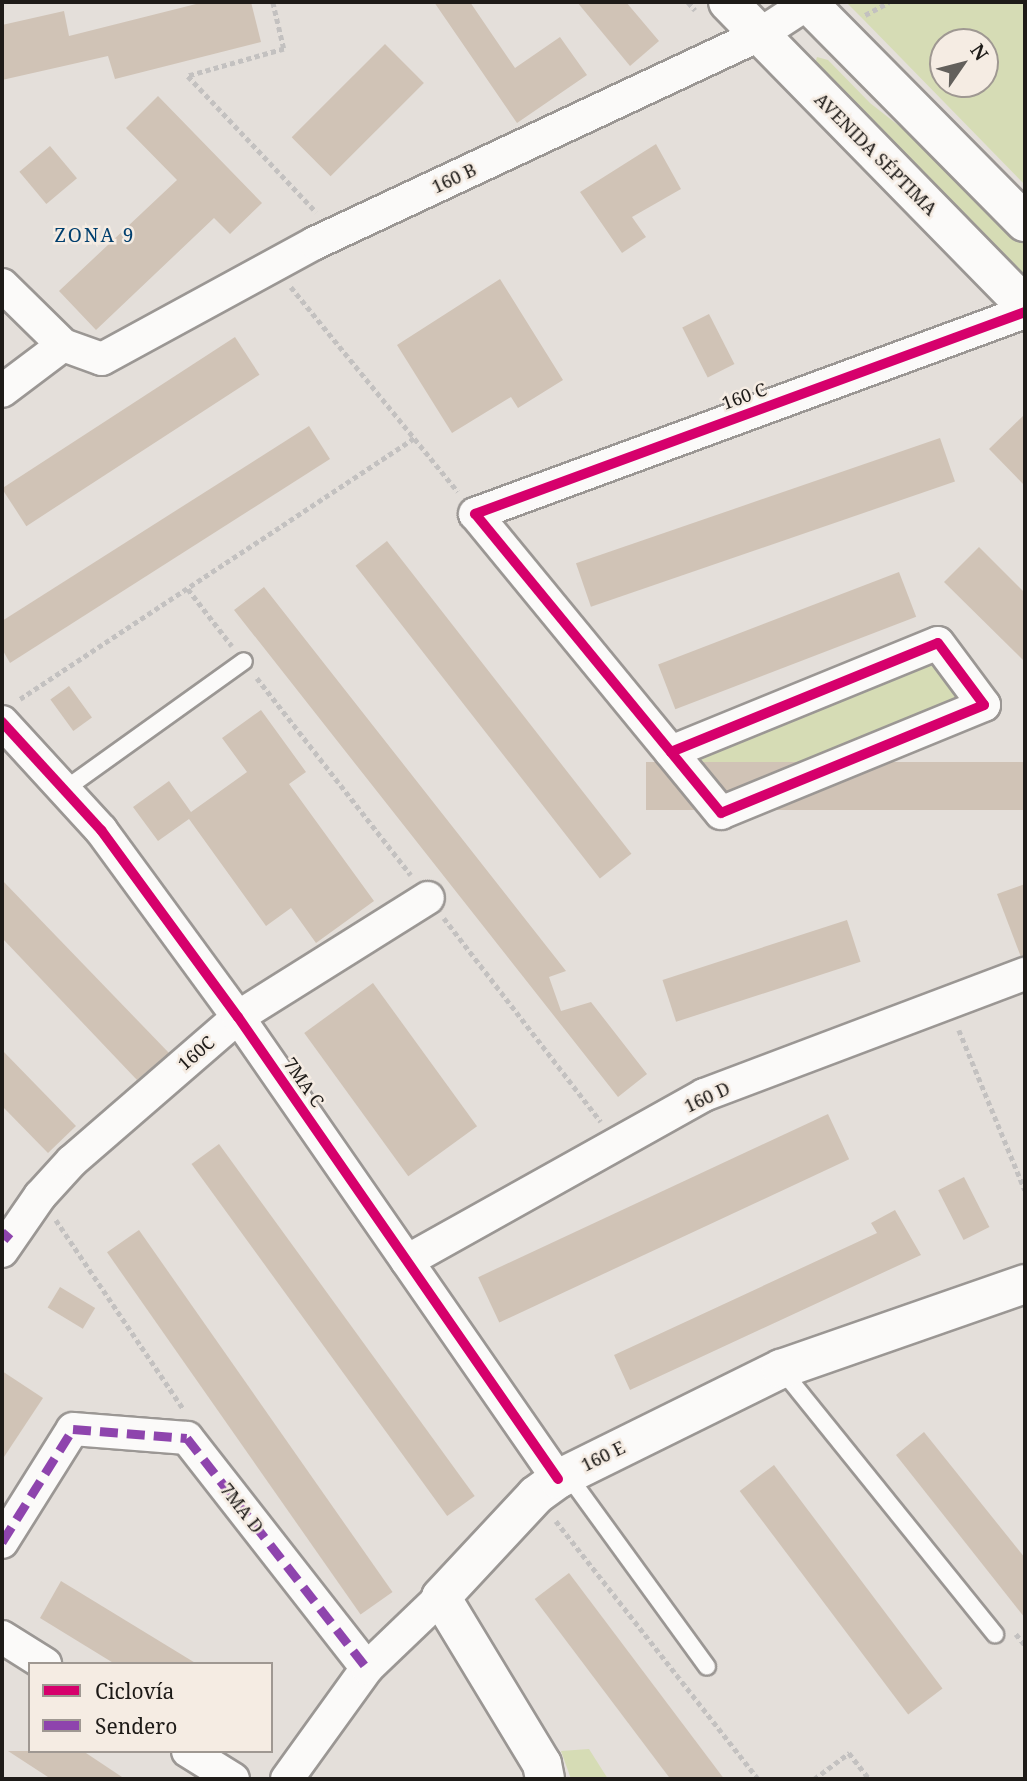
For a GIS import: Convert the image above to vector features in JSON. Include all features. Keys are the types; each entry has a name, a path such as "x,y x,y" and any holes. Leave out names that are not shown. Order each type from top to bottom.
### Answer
{"street":[{"name":"AVENIDA SÉPTIMA","path":"728,2 1025,305"},
{"name":"160 B","path":"63,345 102,359 273,264 759,35 807,2"},
{"path":"807,2 1025,222"},
{"path":"2,285 63,345 2,391"},
{"name":"160 C","path":"475,514 1025,312"},
{"path":"475,514 721,813 984,705 938,643 671,752"},
{"name":"7MA C","path":"8,713 64,790 101,830 238,1017 407,1261 554,1483"},
{"name":"160C","path":"4,1241 72,1161 238,1017 428,898"},
{"name":"160 D","path":"407,1261 704,1095 1025,974"},
{"name":"160 E","path":"287,1779 367,1668 554,1483 781,1369 1025,1284"},
{"path":"2,1542 73,1429 187,1438"},
{"name":"7MA D","path":"187,1438 367,1668"},
{"path":"440,1597 542,1763 545,1779"},
{"path":"2,1637 43,1662"},
{"path":"191,1753 233,1779"}],"lane":[{"path":"64,790 244,661"},
{"path":"781,1369 995,1634"},
{"path":"554,1483 707,1667"}],"path":[{"path":"273,2 285,49 188,76 336,234"},
{"path":"273,264 475,514"},
{"path":"8,713 414,438"},
{"path":"188,589 618,1145"},
{"path":"948,1003 1025,1190"},
{"path":"40,1196 184,1406 187,1438"},
{"path":"554,1483 758,1779"},
{"path":"814,1779 849,1753 869,1779"}],"green space":[{"path":"846,2 1025,2 1025,185 940,98 999,98 999,28 929,28 929,87"},
{"path":"817,57 828,60 870,103 926,147 1025,245 1025,283 814,66"},
{"path":"938,643 984,705 721,813 671,752"},
{"path":"589,1749 608,1779 571,1779 561,1751"}],"building":[{"path":"204,2 251,2 261,42 115,79 108,56 2,80 2,25 64,11 69,36"},
{"path":"434,2 470,2 515,68 560,37 587,75 517,123"},
{"path":"577,2 626,2 659,41 630,66"},
{"path":"385,44 424,83 331,176 292,137"},
{"path":"158,96 262,203 230,234 214,218 96,330 59,291 177,180 126,128"},
{"path":"656,144 681,189 632,217 646,237 622,253 580,192"},
{"path":"50,146 77,178 46,204 19,172"},
{"path":"500,279 563,380 518,408 511,397 452,433 397,345"},
{"path":"709,314 734,364 708,378 682,328"},
{"path":"235,337 260,375 26,526 2,488"},
{"path":"1025,414 1025,486 989,449"},
{"path":"309,426 330,459 10,663 2,649 2,621"},
{"path":"940,438 955,481 591,607 576,563"},
{"path":"387,541 631,854 600,878 355,566"},
{"path":"979,547 1025,593 1025,662 944,582"},
{"path":"899,572 916,617 675,709 658,664"},
{"path":"264,587 566,971 549,977 561,1011 591,1002 647,1074 618,1097 234,610"},
{"path":"69,686 92,718 73,731 50,700"},
{"path":"261,710 306,772 289,784 374,901 316,943 291,908 266,926 189,819 158,841 133,807 169,781 191,812 247,772 222,738"},
{"path":"646,762 1025,762 1025,810 646,810"},
{"path":"2,880 169,1053 137,1080 2,938"},
{"path":"1025,884 1025,956 1021,957 997,894"},
{"path":"847,920 861,962 676,1022 662,980"},
{"path":"373,983 477,1126 408,1176 304,1033"},
{"path":"2,1050 76,1126 48,1153 2,1106"},
{"path":"828,1114 849,1159 499,1322 478,1277"},
{"path":"219,1144 475,1496 447,1516 191,1164"},
{"path":"964,1177 989,1227 964,1240 938,1190"},
{"path":"895,1210 921,1255 630,1390 614,1355 877,1233 871,1223"},
{"path":"139,1230 393,1592 361,1614 107,1252"},
{"path":"60,1287 95,1308 83,1329 48,1308"},
{"path":"2,1371 43,1398 2,1460"},
{"path":"924,1432 1025,1558 1025,1618 896,1455"},
{"path":"774,1465 943,1689 908,1714 740,1491"},
{"path":"569,1573 724,1779 670,1779 535,1599"},
{"path":"61,1581 194,1662 112,1662 40,1618"},
{"path":"8,1751 86,1753 125,1779 51,1779"}],"marked path":[{"path":"2,1232 10,1239"},
{"path":"2,1542 73,1429 187,1438 367,1668"}],"cycle path":[{"path":"671,752 938,643 984,705 721,813 475,514 1025,312"},
{"path":"2,722 101,830 238,1017 558,1479"}],"district":[{"name":"ZONA 9","path":"95,236"}]}
